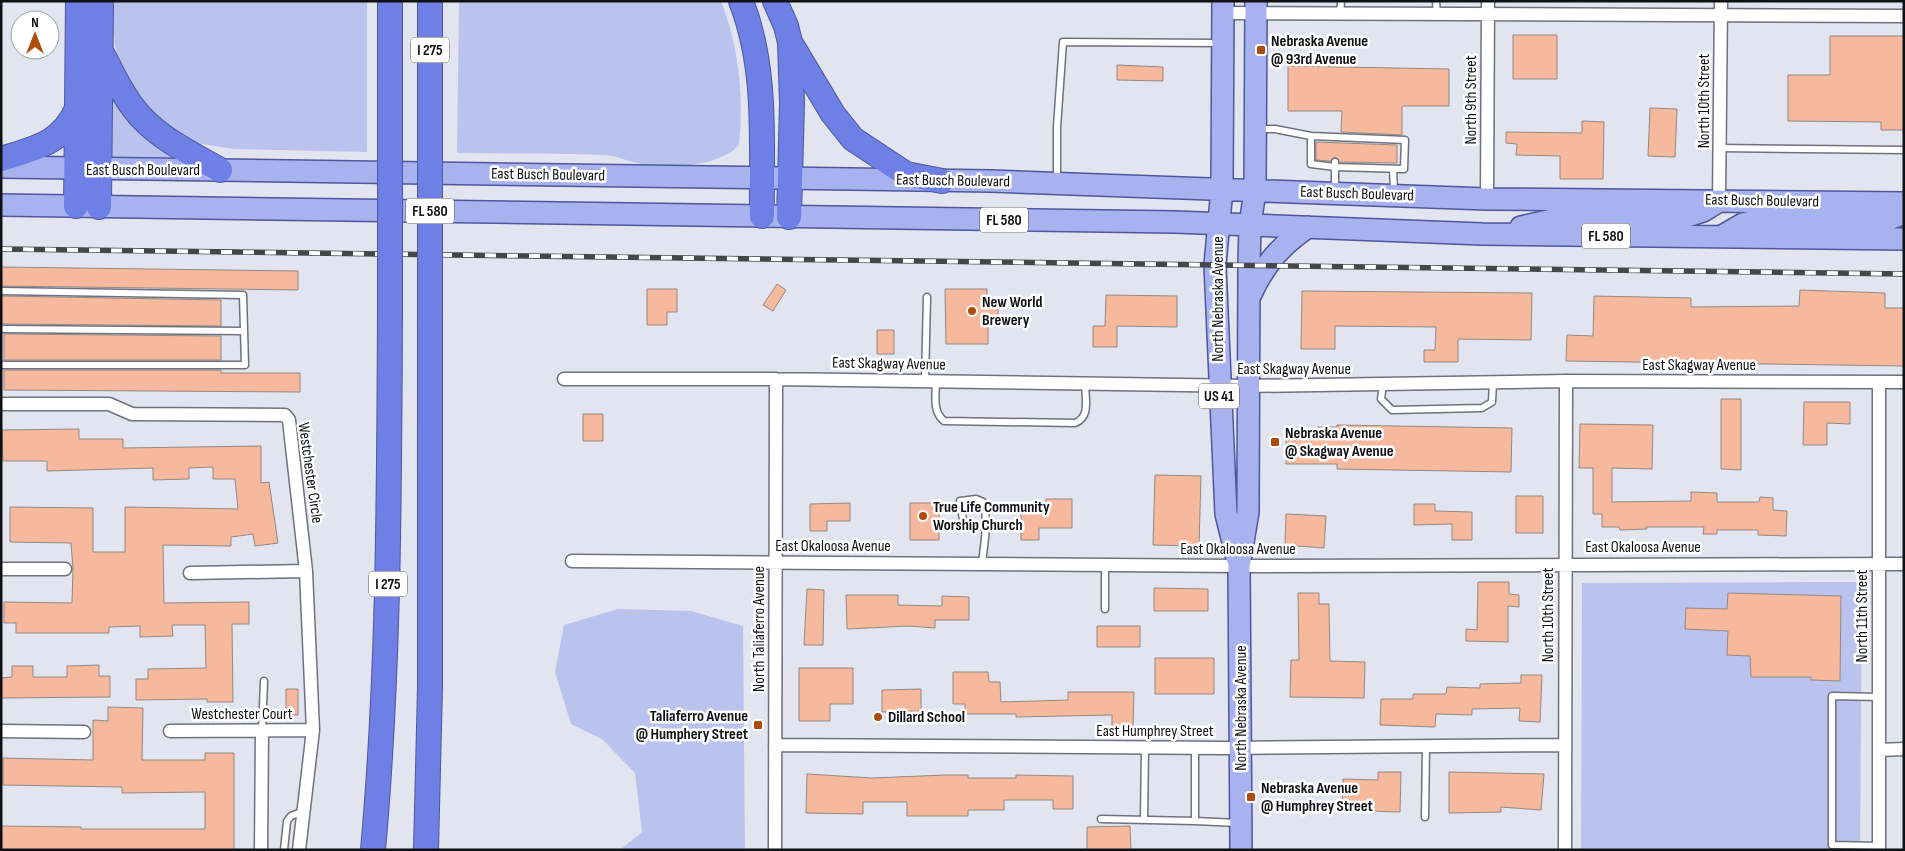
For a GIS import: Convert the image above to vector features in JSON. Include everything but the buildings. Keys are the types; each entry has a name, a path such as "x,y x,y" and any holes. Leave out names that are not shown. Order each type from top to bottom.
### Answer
{"highway":[{"path":"78,1 78,109 88,170"},
{"path":"87,207 88,170 101,50 101,1"},
{"name":"I 275","path":"373,850 380,774 387,603 390,317 390,1"},
{"name":"I 275","path":"426,850 430,687 430,1"},
{"path":"742,1 752,33 760,73 762,216"},
{"path":"775,1 786,26 790,42 792,103 789,217"},
{"path":"790,42 833,114 854,139 906,174 942,181"},
{"path":"101,50 124,94 140,116 175,144 220,170"},
{"path":"1,159 34,149 59,136 66,130 78,109"}],"main road":[{"name":"North Nebraska Avenue","path":"1223,7 1222,189 1215,265 1226,514 1239,566"},
{"name":"North Nebraska Avenue","path":"1241,850 1242,748 1239,566 1248,512 1248,300 1250,225 1255,191 1256,8"},
{"name":"East Busch Boulevard","path":"1,167 88,170 220,170 1057,183 1487,199 1904,203"},
{"path":"1482,234 1557,219 1678,219 1703,210 1719,201"},
{"name":"FL 580","path":"1,205 1218,224 1482,234 1904,239"},
{"path":"1721,237 1744,224 1761,219 1889,219 1904,213"},
{"path":"1248,300 1258,278 1272,257 1283,245 1308,227"}],"street":[{"name":"North 9th Street","path":"1487,199 1488,1"},
{"name":"North 10th Street","path":"1719,201 1721,1"},
{"path":"1223,7 1340,14 1904,16"},
{"name":"East Skagway Avenue","path":"564,378 1219,384 1248,386 1566,381 1904,382"},
{"name":"North Taliaferro Avenue","path":"775,850 776,379"},
{"name":"North 10th Street","path":"1565,850 1564,564 1566,381"},
{"name":"North 11th Street","path":"1879,382 1879,848"},
{"name":"Westchester Circle","path":"1,404 109,404 132,414 146,416 284,415 289,420 306,571 313,730 299,850"},
{"name":"East Okaloosa Avenue","path":"572,561 1239,566 1904,564"},
{"path":"1,569 65,569"},
{"path":"190,573 306,571"},
{"path":"260,850 262,730"},
{"name":"Westchester Court","path":"170,731 313,730"},
{"path":"1,731 84,732"},
{"name":"East Humphrey Street","path":"775,745 1242,748 1565,745"},
{"path":"1879,750 1904,749"}],"lane":[{"path":"1340,14 1341,1"},
{"path":"1436,1 1437,15"},
{"path":"1057,183 1057,127 1063,42 1223,43"},
{"path":"1256,129 1275,129 1311,136 1334,141 1378,142 1405,140 1404,169 1379,166 1311,164 1311,136"},
{"path":"1720,148 1904,150"},
{"path":"1335,165 1336,194"},
{"path":"1394,169 1395,196"},
{"path":"1,291 243,295 245,365 1,365"},
{"path":"928,297 930,381 938,416 944,421 1075,423 1086,414 1085,383"},
{"path":"1,329 244,331"},
{"path":"1383,384 1381,399 1392,410 1402,410 1482,408 1492,402 1493,382"},
{"path":"982,564 986,510 983,502 976,499 960,501 963,520 966,523 984,527"},
{"path":"1105,565 1105,609"},
{"path":"262,730 264,681"},
{"path":"1879,697 1832,696 1832,845 1879,848"},
{"path":"1425,816 1426,746"},
{"path":"1144,820 1145,747"},
{"path":"1195,747 1195,821"},
{"path":"284,850 288,821 291,816 304,811"},
{"path":"1101,819 1241,823"}],"shaded area":[{"path":"111,1 367,1 367,152 234,149 196,143 149,115 125,77 115,46"},
{"path":"459,1 721,1 732,36 739,72 741,108 739,145 730,153 718,158 691,165 676,166 649,165 607,155 457,153"},
{"path":"108,73 181,157 111,158"},
{"path":"1856,582 1861,587 1862,593 1860,850 1581,850 1582,583"},
{"path":"618,609 691,611 743,626 745,850 620,850 642,832 635,773 602,739 571,724 555,672 564,625"}],"railway":[{"path":"1,249 1904,274"}],"place":[{"name":"Nebraska Avenue @ 93rd Avenue","path":"1261,50"},
{"name":"New World Brewery","path":"972,311"},
{"name":"Nebraska Avenue @ Skagway Avenue","path":"1275,442"},
{"name":"True Life Community Worship Church","path":"923,516"},
{"name":"Dillard School","path":"878,717"},
{"name":"Taliaferro Avenue @ Humphery Street","path":"758,725"},
{"name":"Nebraska Avenue @ Humphrey Street","path":"1251,797"}]}
